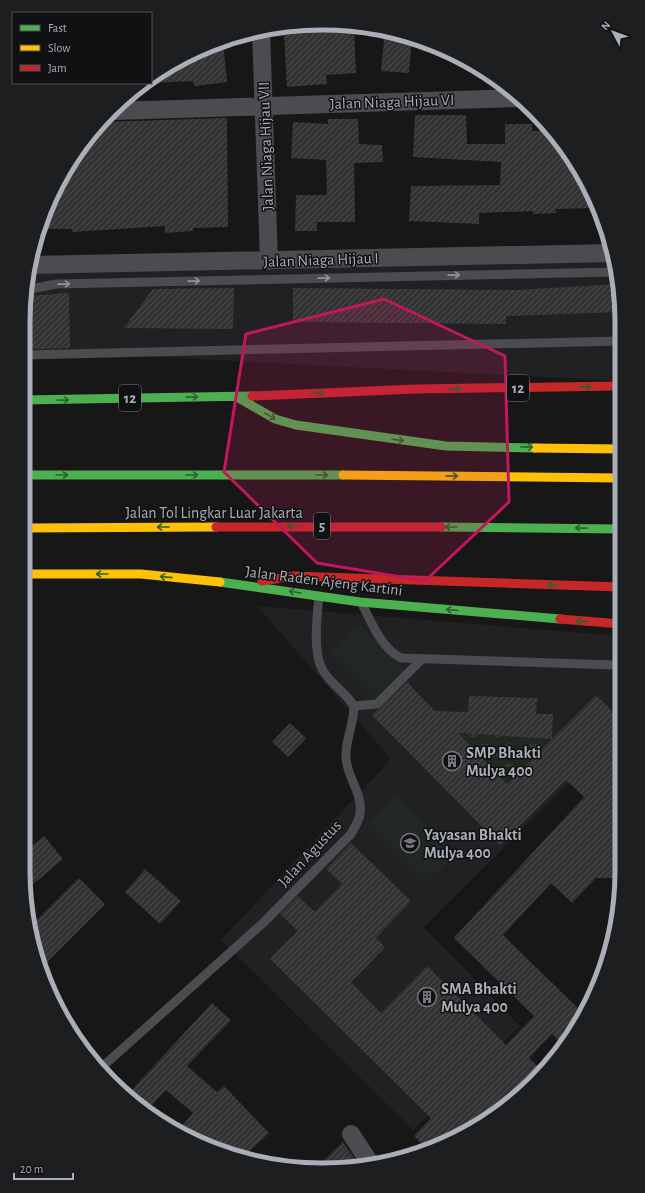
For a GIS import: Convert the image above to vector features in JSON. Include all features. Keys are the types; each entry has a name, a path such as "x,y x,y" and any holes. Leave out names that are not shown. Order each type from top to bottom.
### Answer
{"highway":[{"name":"12","path":"30,400 237,397 416,389 615,386"},
{"path":"237,397 275,419 296,425 351,434 446,446 615,449"},
{"path":"30,475 358,475 615,478"},
{"name":"Jalan Tol Lingkar Luar Jakarta","path":"30,528 357,526 615,529"},
{"name":"Jalan Raden Ajeng Kartini","path":"30,574 141,574 247,585 360,602 615,624"},
{"path":"247,585 294,576 615,587"}],"street":[{"name":"Jalan Niaga Hijau VII","path":"261,37 269,261"},
{"name":"Jalan Niaga Hijau VI","path":"122,111 510,98"},
{"name":"Jalan Niaga Hijau I","path":"36,266 606,253"},
{"path":"351,1134 367,1159"}],"lane":[{"path":"33,289 56,284 610,272"},
{"path":"30,355 615,341"},
{"path":"319,596 316,618 320,665 330,680 343,691 354,709 377,704 422,659"},
{"path":"360,602 381,639 394,655 401,658 615,665"},
{"name":"Jalan Agustus","path":"105,1065 263,923 351,834 360,815 360,802 357,790 349,774 346,748 354,709"}],"highlighted area":[{"path":"384,299 505,356 509,502 425,581 317,563 224,472 246,334"}],"shaded area":[{"path":"607,256 614,303 615,381 30,350 31,303 36,266"},
{"name":"Yayasan Bhakti Mulya 400","path":"257,606 615,636 615,737 424,927 520,1026 413,1130 221,940 391,759"}],"green space":[{"path":"358,623 407,672 377,701 329,652"},
{"path":"458,733 552,739 507,784"},
{"path":"396,795 456,854 425,884 366,826"}],"building":[{"path":"330,30 354,32 356,73 326,75 327,84 287,87 284,35"},
{"path":"384,37 411,44 409,73 381,71"},
{"path":"224,48 227,82 194,86 193,81 154,83 193,60"},
{"path":"415,115 466,115 467,144 505,144 505,124 532,124 532,131 542,130 555,144 576,176 591,208 556,209 556,213 533,214 533,211 479,213 479,224 409,221 411,186 500,185 501,162 413,157"},
{"path":"227,118 228,227 193,228 193,231 165,233 165,226 72,232 72,229 46,229 52,211 69,176 90,144 111,122"},
{"path":"328,119 358,119 359,144 382,145 383,162 354,163 355,222 317,222 317,231 295,231 296,195 327,195 326,160 291,158 293,122 328,124"},
{"path":"612,284 614,312 506,316 506,324 293,322 293,288 517,290"},
{"path":"234,288 233,329 124,328 153,289"},
{"path":"69,293 70,348 30,349 32,296"},
{"path":"407,682 435,711 468,712 469,696 537,698 536,714 553,714 552,739 596,695 615,714 615,878 596,878 572,903 551,883 503,935 580,1010 560,1041 552,1034 529,1058 538,1067 501,1103 469,1124 423,1145 414,1136 431,1118 270,959 298,931 280,914 298,896 315,912 342,884 326,869 351,843 411,901 376,938 385,947 351,982 381,1013 427,966 506,1045 534,1016 454,938 584,797 566,780 500,845 372,715","holes":["458,733 552,739 507,784"]},
{"path":"290,723 306,738 288,757 272,742"},
{"path":"44,836 63,859 31,886 30,870 30,847"},
{"path":"145,869 181,901 160,924 125,892"},
{"path":"79,878 105,904 46,963 35,922"},
{"path":"212,1003 231,1020 187,1066 217,1092 224,1086 269,1133 247,1153 211,1141 182,1127 193,1113 166,1090 150,1107 131,1091"},
{"path":"343,1142 356,1161 342,1162 321,1163"}],"traffic: fast":[{"path":"30,400 252,396"},
{"path":"237,397 275,419 296,425 446,446 535,448"},
{"path":"30,475 343,475"},
{"path":"441,527 615,529"},
{"path":"220,582 360,602 560,619"}],"traffic: slow":[{"path":"535,448 615,449"},
{"path":"343,475 615,478"},
{"path":"30,528 216,527"},
{"path":"30,574 141,574 220,582"}],"traffic: jam":[{"path":"252,396 416,389 615,386"},
{"path":"216,527 441,527"},
{"path":"262,581 294,576 615,587"},
{"path":"560,619 615,624"}],"place":[{"name":"SMP Bhakti Mulya 400","path":"452,761"},
{"name":"Yayasan Bhakti Mulya 400","path":"410,843"},
{"name":"SMA Bhakti Mulya 400","path":"427,997"}]}
